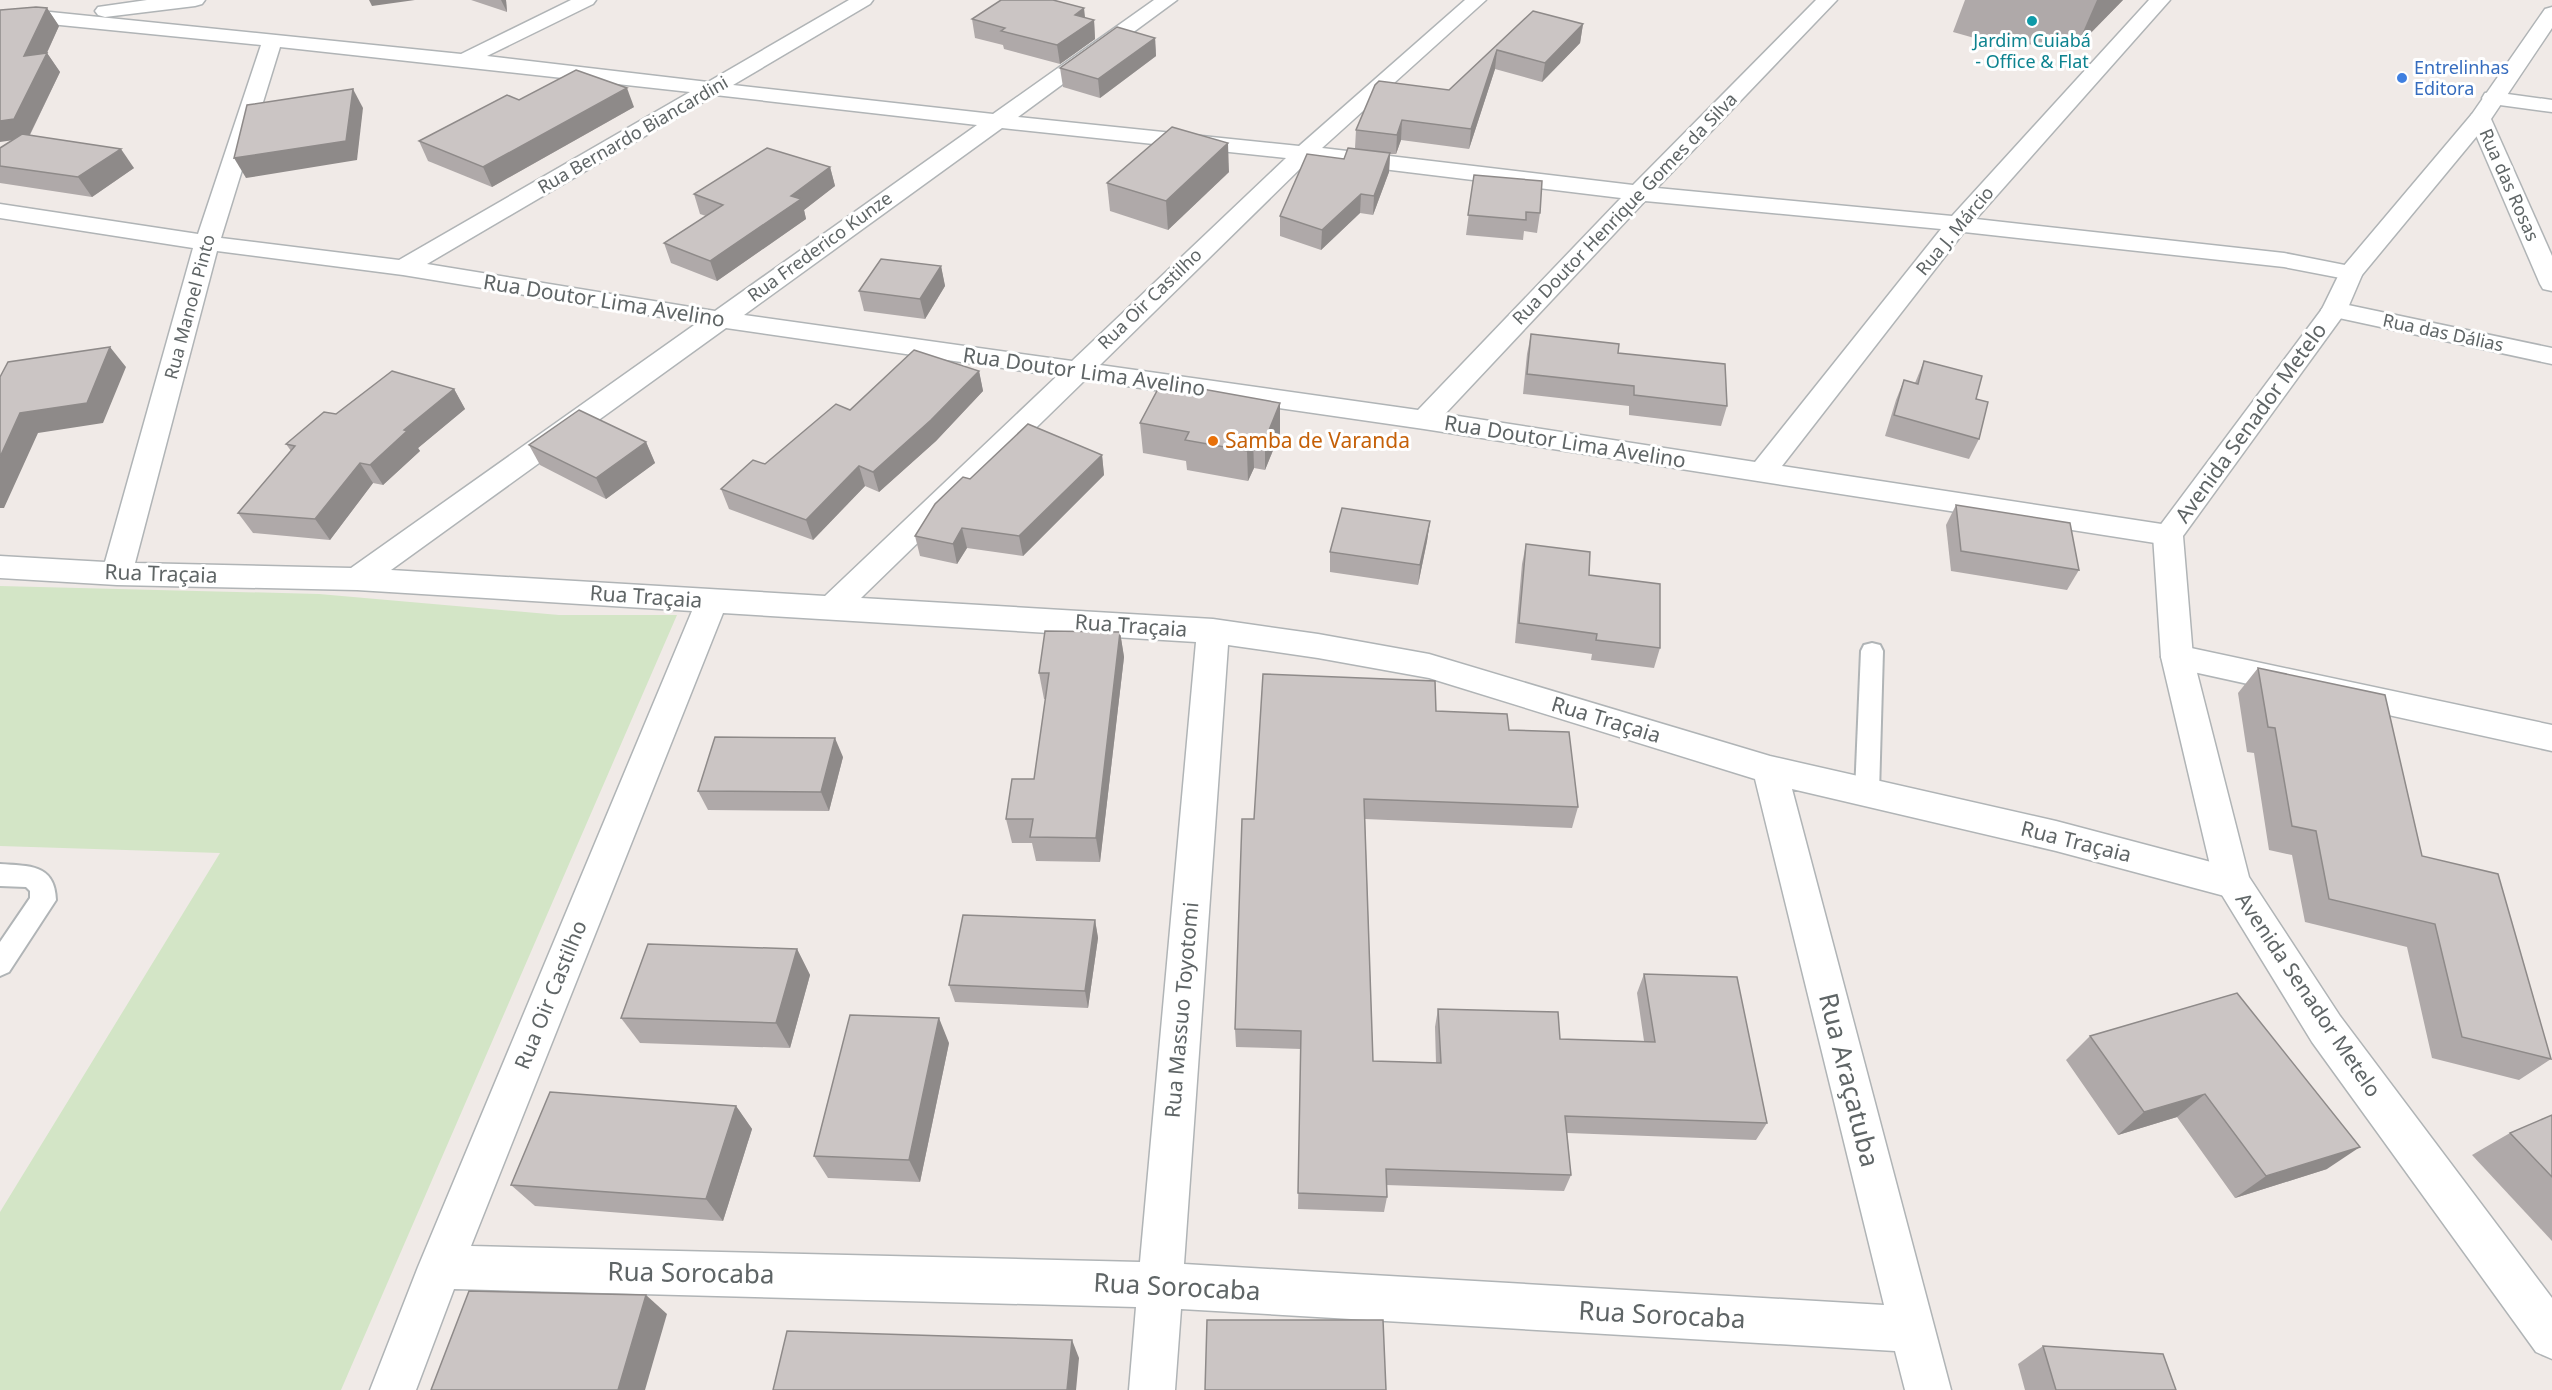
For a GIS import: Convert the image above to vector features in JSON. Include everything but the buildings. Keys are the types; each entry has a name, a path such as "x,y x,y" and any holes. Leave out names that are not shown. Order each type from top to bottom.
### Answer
{"street":[{"path":"195,0 40,19 464,60 996,121 1304,153 1639,193 1958,224 2284,260 2351,273"},
{"path":"464,60 586,0"},
{"name":"Rua Bernardo Biancardini","path":"403,268 716,88 863,0"},
{"name":"Rua Frederico Kunze","path":"357,579 1167,0"},
{"name":"Rua Oir Castilho","path":"833,607 1075,371 1304,153 1476,0"},
{"name":"Rua Doutor Henrique Gomes da Silva","path":"1424,420 1639,193 1827,0"},
{"name":"Rua J. Márcio","path":"1762,472 1958,224 2160,0"},
{"name":"Avenida Senador Metelo","path":"2552,13 2487,108 2351,273 2334,310 2168,535 2177,657 2232,882 2326,1029 2552,1336"},
{"name":"Rua Manoel Pinto","path":"117,574 207,243 272,42"},
{"path":"2487,108 2552,106"},
{"name":"Rua das Rosas","path":"2487,108 2552,284"},
{"name":"Rua Doutor Lima Avelino","path":"0,212 207,243 403,268 719,319 1424,420 2168,535"},
{"name":"Rua das Dálias","path":"2334,310 2552,356"},
{"name":"Rua Traçaia","path":"0,567 117,574 357,579 1213,631 1318,646 1429,666 1770,770 2056,836 2232,882"},
{"name":"Rua Oir Castilho","path":"393,1390 440,1267 712,601"},
{"name":"Rua Massuo Toyotomi","path":"1152,1390 1213,631"},
{"path":"2177,657 2552,738"},
{"name":"Rua Araçatuba","path":"1770,770 1928,1390"},
{"name":"Rua Sorocaba","path":"440,1267 1160,1285 1912,1329"}],"lane":[{"path":"1867,793 1872,651"},
{"path":"0,875 31,877 44,886 43,900 0,964"}],"green space":[{"path":"0,586 319,594 559,615 677,615 341,1390 0,1390 0,1212 220,853 0,846"}],"place":[{"name":"Jardim Cuiabá - Office & Flat","path":"2032,21"},
{"name":"Entrelinhas Editora","path":"2402,78"},
{"name":"Samba de Varanda","path":"1213,441"}]}
